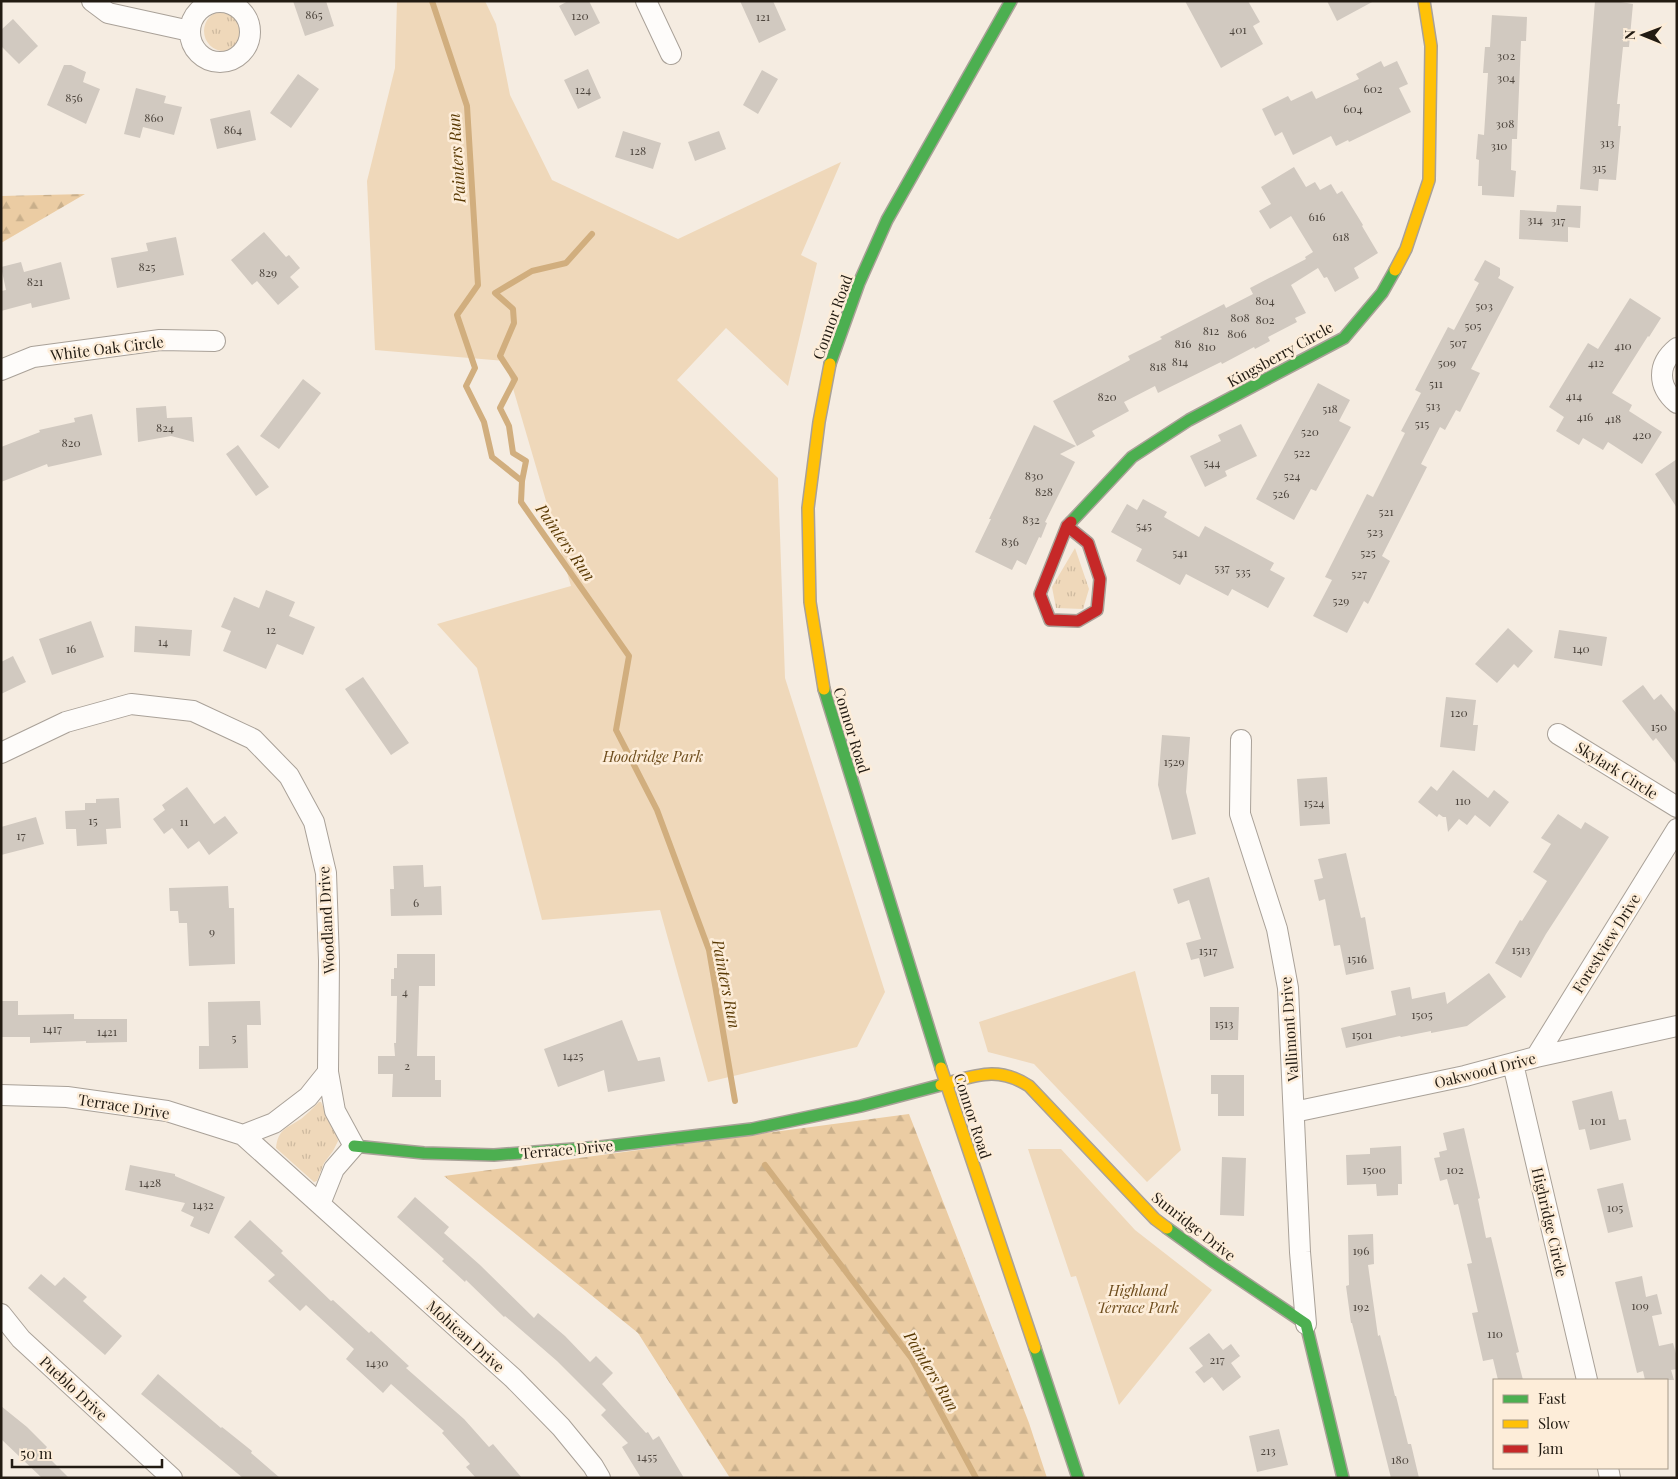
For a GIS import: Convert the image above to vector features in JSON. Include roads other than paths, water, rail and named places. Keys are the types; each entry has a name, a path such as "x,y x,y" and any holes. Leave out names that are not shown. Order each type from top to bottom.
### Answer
{"street":[{"path":"92,1 108,13 190,31"},
{"path":"646,1 671,54"},
{"name":"Connor Road","path":"1011,1 887,220 859,283 830,363 819,422 808,508 810,602 824,690 946,1083 1078,1478"},
{"name":"Kingsberry Circle","path":"1067,526 1088,543 1100,579 1097,610 1078,621 1050,620 1040,594 1067,526 1132,458 1189,420 1344,338 1382,293 1406,249 1429,180 1431,46 1424,1"},
{"name":"White Oak Circle","path":"1,370 33,357 160,340 216,341"},
{"path":"1677,348 1668,356 1663,366 1662,377 1664,387 1670,397 1677,403"},
{"name":"Woodland Drive","path":"1,753 66,722 131,704 193,711 253,739 289,776 314,822 326,874 329,961 328,1072 336,1111 354,1146"},
{"name":"Skylark Circle","path":"1558,734 1677,807"},
{"name":"Vallimont Drive","path":"1240,740 1240,814 1277,929 1288,988 1300,1252 1306,1324"},
{"name":"Forestview Drive","path":"1536,1058 1677,829"},
{"name":"Oakwood Drive","path":"1294,1112 1465,1076 1677,1026"},
{"name":"Highridge Circle","path":"1513,1064 1587,1379"},
{"path":"243,1136 274,1123 308,1097 328,1072"},
{"name":"Sunridge Drive","path":"946,1083 996,1072 1014,1075 1029,1086 1155,1219 1214,1262 1306,1324"},
{"name":"Terrace Drive","path":"354,1146 424,1153 494,1155 600,1147 752,1129 861,1106 946,1083"},
{"name":"Terrace Drive","path":"1,1095 68,1097 167,1111 243,1136 320,1204"},
{"path":"320,1204 334,1169 354,1146"},
{"name":"Mohican Drive","path":"320,1204 513,1378 560,1427 593,1466 600,1478"},
{"name":"Pueblo Drive","path":"1,1314 28,1345 172,1478"},
{"path":"1306,1324 1343,1478"}],"waterway":[{"name":"Painters Run","path":"432,1 467,106 478,285 457,315 475,368 466,386 484,422 492,457 522,481 521,502 629,656 616,730 657,810 709,950 735,1101"},
{"path":"522,481 526,461 513,453 509,426 500,408 515,379 500,356 514,323 513,309 495,293 532,271 566,263 592,234"},
{"name":"Painters Run","path":"765,1165 912,1359 976,1478"}],"park label":[{"name":"Hoodridge Park","path":"653,756"},
{"name":"Highland Terrace Park","path":"1138,1298"}]}
